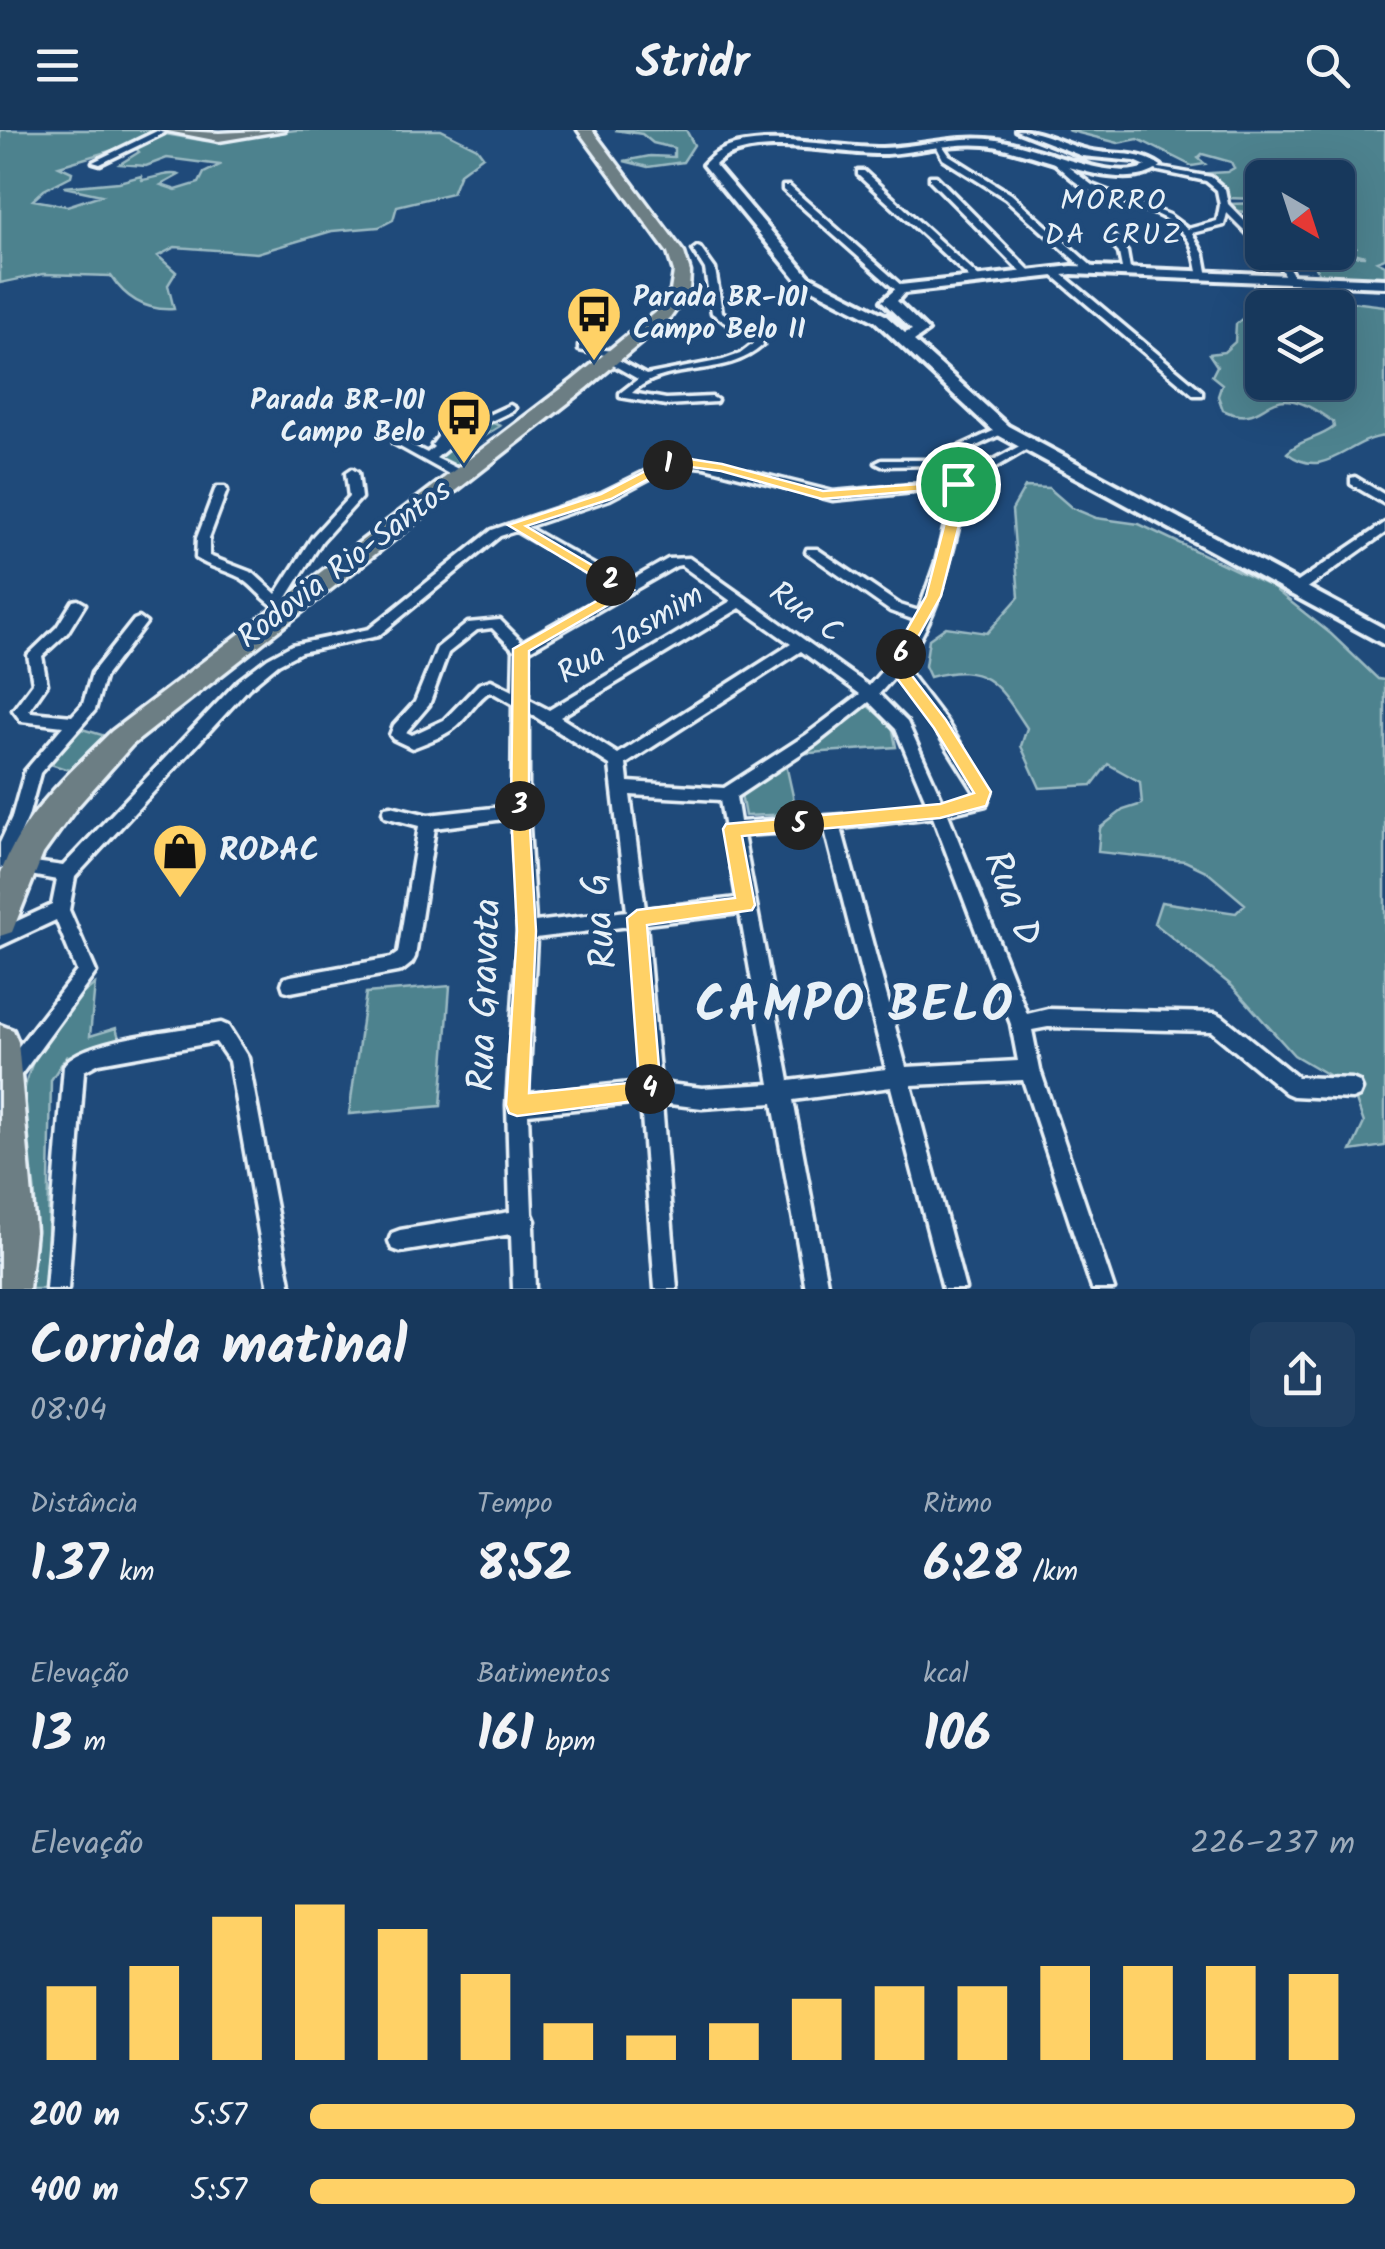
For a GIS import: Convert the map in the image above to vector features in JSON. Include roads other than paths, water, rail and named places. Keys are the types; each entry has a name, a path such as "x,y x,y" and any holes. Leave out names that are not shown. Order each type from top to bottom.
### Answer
{"highway":[{"path":"166,131 220,137 278,130"},
{"name":"Rodovia Rio-Santos","path":"0,922 10,864 80,780 122,738 284,604 462,476 664,314 680,291 682,272 664,234 584,130"},
{"path":"0,1042 8,1289"}],"main road":[{"path":"1021,130 1086,154 1144,160 1155,166 1144,173 1111,172 990,142 876,152 747,146 718,154 708,165 804,279 869,311 906,338 950,385 1002,430 1385,638"},
{"path":"906,338 921,331 889,300 900,288 1092,270 1385,283"}],"street":[{"path":"96,162 166,131"},
{"path":"938,145 946,157 1008,196 1092,270"},
{"path":"1051,156 1089,187 1140,204 1188,232 1201,249 1202,277"},
{"path":"1154,169 1214,181 1221,189 1221,223 1188,232"},
{"path":"861,173 977,280"},
{"path":"932,178 1028,274"},
{"path":"786,188 900,288"},
{"path":"1224,206 1245,226"},
{"path":"1111,239 1123,252 1128,272"},
{"path":"697,250 710,269 717,313 756,338 758,345 736,360 644,378 624,392 666,402 712,400"},
{"path":"1286,270 1290,278"},
{"path":"1053,271 1198,394"},
{"path":"583,348 613,356 644,378"},
{"path":"425,457 462,431 510,408"},
{"path":"425,457 441,442 446,420"},
{"path":"882,463 932,463 1002,430"},
{"path":"399,444 462,476"},
{"path":"4,1082 87,972 60,910 67,874 244,684 272,661 309,644 373,633 475,547 515,525 606,496 663,466 683,462 722,468 822,495 958,484 1027,446"},
{"path":"222,490 203,538 202,558 248,576 284,604 330,522 355,498 352,474"},
{"path":"1356,481 1385,500"},
{"path":"622,788 727,794 870,694 895,665 933,596 961,489 958,484"},
{"path":"515,525 627,590"},
{"path":"1294,591 1385,527"},
{"path":"812,552 894,608 922,617"},
{"name":"Rua C","path":"627,590 673,562 693,566 870,694 902,726 940,811"},
{"path":"627,590 521,649 496,623 473,626 437,657 422,706 399,729 398,736 412,742 451,722 480,688 492,685 549,716 618,762 800,645"},
{"name":"Rua Jasmim","path":"549,716 741,601"},
{"path":"76,722 26,717 22,710 41,678 35,655 62,630 78,604"},
{"path":"67,874 10,864 28,780 90,706 96,677 139,623"},
{"name":"Rua Gravata","path":"521,649 520,811 526,931 517,1105 524,1289"},
{"path":"732,829 832,824 940,811 980,802 983,792 940,724 895,665"},
{"name":"Rua G","path":"618,762 637,918 666,1289"},
{"path":"727,794 778,1092 817,1289"},
{"path":"391,812 428,822 520,811"},
{"name":"Rua D","path":"940,811 1021,1024 1030,1070 1103,1289"},
{"path":"291,984 396,964 406,957 428,822"},
{"path":"832,824 954,1289"},
{"path":"526,931 746,905"},
{"path":"0,938 60,910"},
{"path":"1021,1024 1048,1018 1215,1022 1293,1086 1352,1089"},
{"path":"57,1289 74,1066 96,1054 221,1032 238,1058 280,1289"},
{"path":"517,1105 650,1091 668,1098 778,1092 900,1077 1030,1070"},
{"path":"400,1241 524,1221"}],"place":[{"name":"Parada BR-101 Campo Belo II","path":"594,363"},
{"name":"Parada BR-101 Campo Belo","path":"464,466"},
{"name":"RODAC","path":"180,900"}],"district":[{"name":"MORRO DA CRUZ","path":"1114,219"},
{"name":"CAMPO BELO","path":"855,1008"}]}
